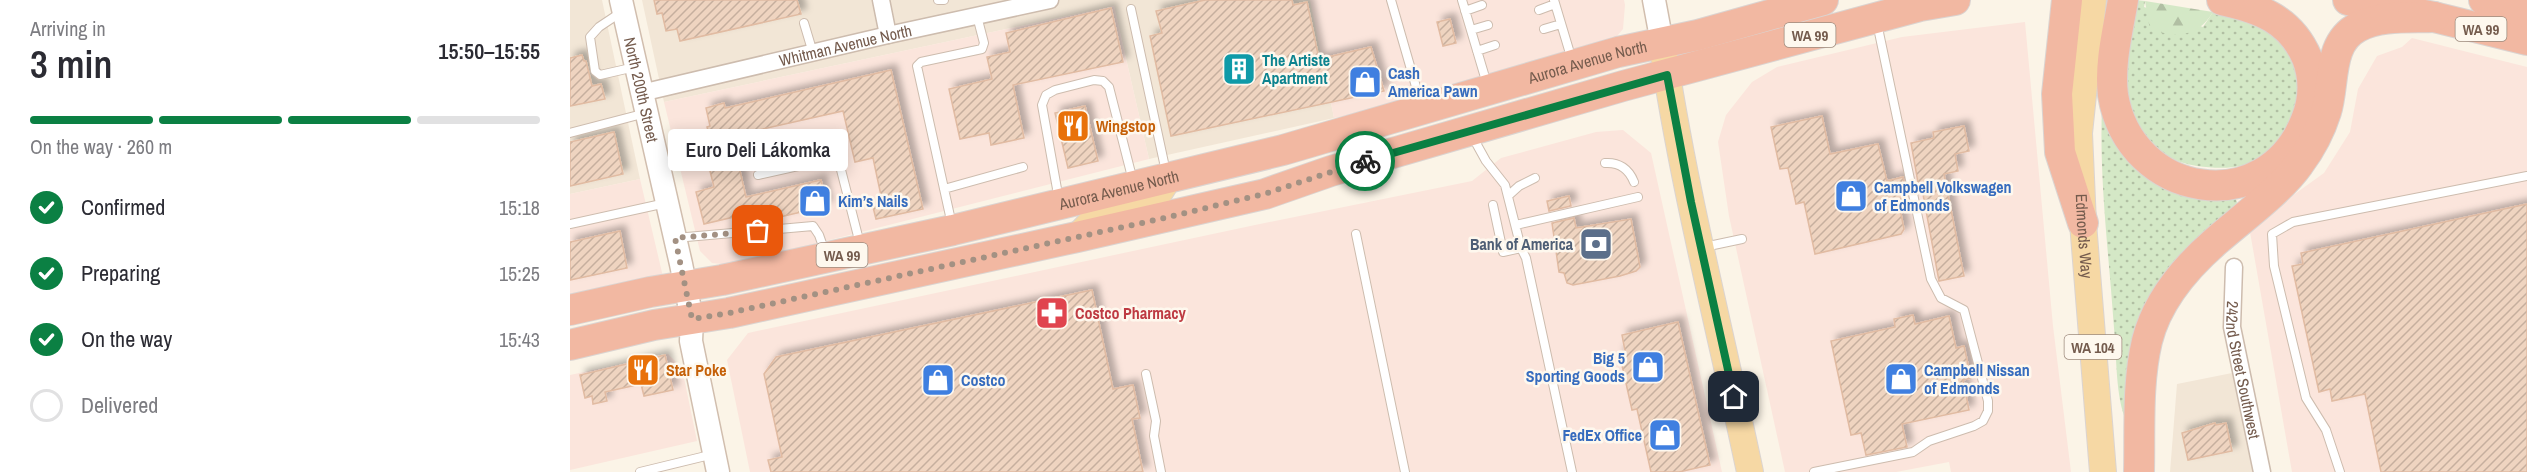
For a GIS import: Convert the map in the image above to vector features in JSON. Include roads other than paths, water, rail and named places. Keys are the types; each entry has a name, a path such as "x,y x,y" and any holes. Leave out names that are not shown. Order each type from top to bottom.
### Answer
{"highway":[{"name":"WA 99","path":"1662,43 1823,0"},
{"name":"WA 99","path":"1667,75 1920,6 1955,0"},
{"path":"2067,0 2057,94 2060,152 2083,223"},
{"path":"2123,0 2112,80 2115,106 2128,137 2151,164 2168,175 2187,183 2206,186 2246,180 2277,163 2289,153 2310,111 2312,97 2311,69 2304,51 2287,27 2259,9 2222,0"},
{"name":"WA 99","path":"2348,0 2434,17 2527,40"},
{"name":"WA 99","path":"2484,0 2527,12"},
{"path":"2139,472 2141,387 2147,340 2172,288 2205,250 2298,166 2316,137 2327,111 2339,46 2347,35 2357,27 2374,21 2434,17"},
{"name":"Aurora Avenue North","path":"570,310 862,251 1168,179 1423,111 1618,52 1662,43"},
{"name":"Aurora Avenue North","path":"570,345 654,325 729,313 1264,194 1331,171 1667,75"}],"main road":[{"name":"Edmonds Way","path":"2093,0 2079,134 2083,223 2103,472"},
{"path":"1662,43 1746,469"},
{"path":"1077,237 1097,216 1151,201 1158,195 1168,179"}],"street":[{"path":"881,0 888,35"},
{"name":"Whitman Avenue North","path":"644,103 813,52 1050,0"},
{"path":"1654,0 1662,43"},
{"name":"North 200th Street","path":"622,5 686,287 692,319 691,341 716,463"},
{"name":"242nd Street Southwest","path":"2234,267 2232,327 2262,472"},
{"name":"North 200th Street","path":"692,319 704,338 732,472"}],"lane":[{"path":"938,0 944,0"},
{"path":"1391,0 1423,111"},
{"path":"1462,0 1489,90"},
{"path":"1539,10 1554,2 1574,65"},
{"path":"622,5 590,37 595,71 600,75 636,67"},
{"path":"1465,11 1482,5"},
{"path":"1131,9 1168,179"},
{"path":"953,230 916,66 921,62 982,49 984,43 977,16"},
{"path":"1814,472 1913,452 1929,441 1974,426 1983,420 1988,411 1984,382 1964,310 1941,298 1931,279 1876,18"},
{"path":"804,23 813,52"},
{"path":"1544,29 1561,24"},
{"path":"1471,30 1488,25"},
{"path":"1477,51 1495,45"},
{"path":"1059,204 1041,105 1046,95 1055,90 1094,80 1103,81 1108,87 1134,187"},
{"path":"570,133 644,103"},
{"path":"1469,131 1480,153 1505,185 1509,195 1521,248 1528,263 1572,472"},
{"path":"758,175 834,158 839,162 862,251"},
{"path":"1605,163 1619,164 1634,182"},
{"path":"944,189 1023,167"},
{"path":"2340,472 2326,430 2306,398 2274,266 2272,234 2293,222 2527,176"},
{"path":"1509,195 1519,186 1535,178"},
{"path":"1516,225 1638,197"},
{"path":"570,224 667,203"},
{"path":"1493,205 1503,252 1521,248"},
{"path":"675,238 813,226 828,258"},
{"path":"1356,234 1405,472"},
{"path":"1701,248 1742,239"},
{"path":"1146,375 1156,421 1154,436 1161,472"},
{"path":"640,472 716,463"}],"place":[{"name":"The Artiste Apartment","path":"1239,69"},
{"name":"Cash America Pawn","path":"1365,82"},
{"name":"Wingstop","path":"1073,126"},
{"name":"Campbell Volkswagen of Edmonds","path":"1851,196"},
{"name":"Kim’s Nails","path":"815,201"},
{"name":"Euro Deli Lákomka","path":"758,231"},
{"name":"Bank of America","path":"1596,244"},
{"name":"Costco Pharmacy","path":"1052,313"},
{"name":"Big 5 Sporting Goods","path":"1648,367"},
{"name":"Star Poke","path":"643,370"},
{"name":"Campbell Nissan of Edmonds","path":"1901,379"},
{"name":"Costco","path":"938,380"},
{"name":"FedEx Office","path":"1665,435"}]}
